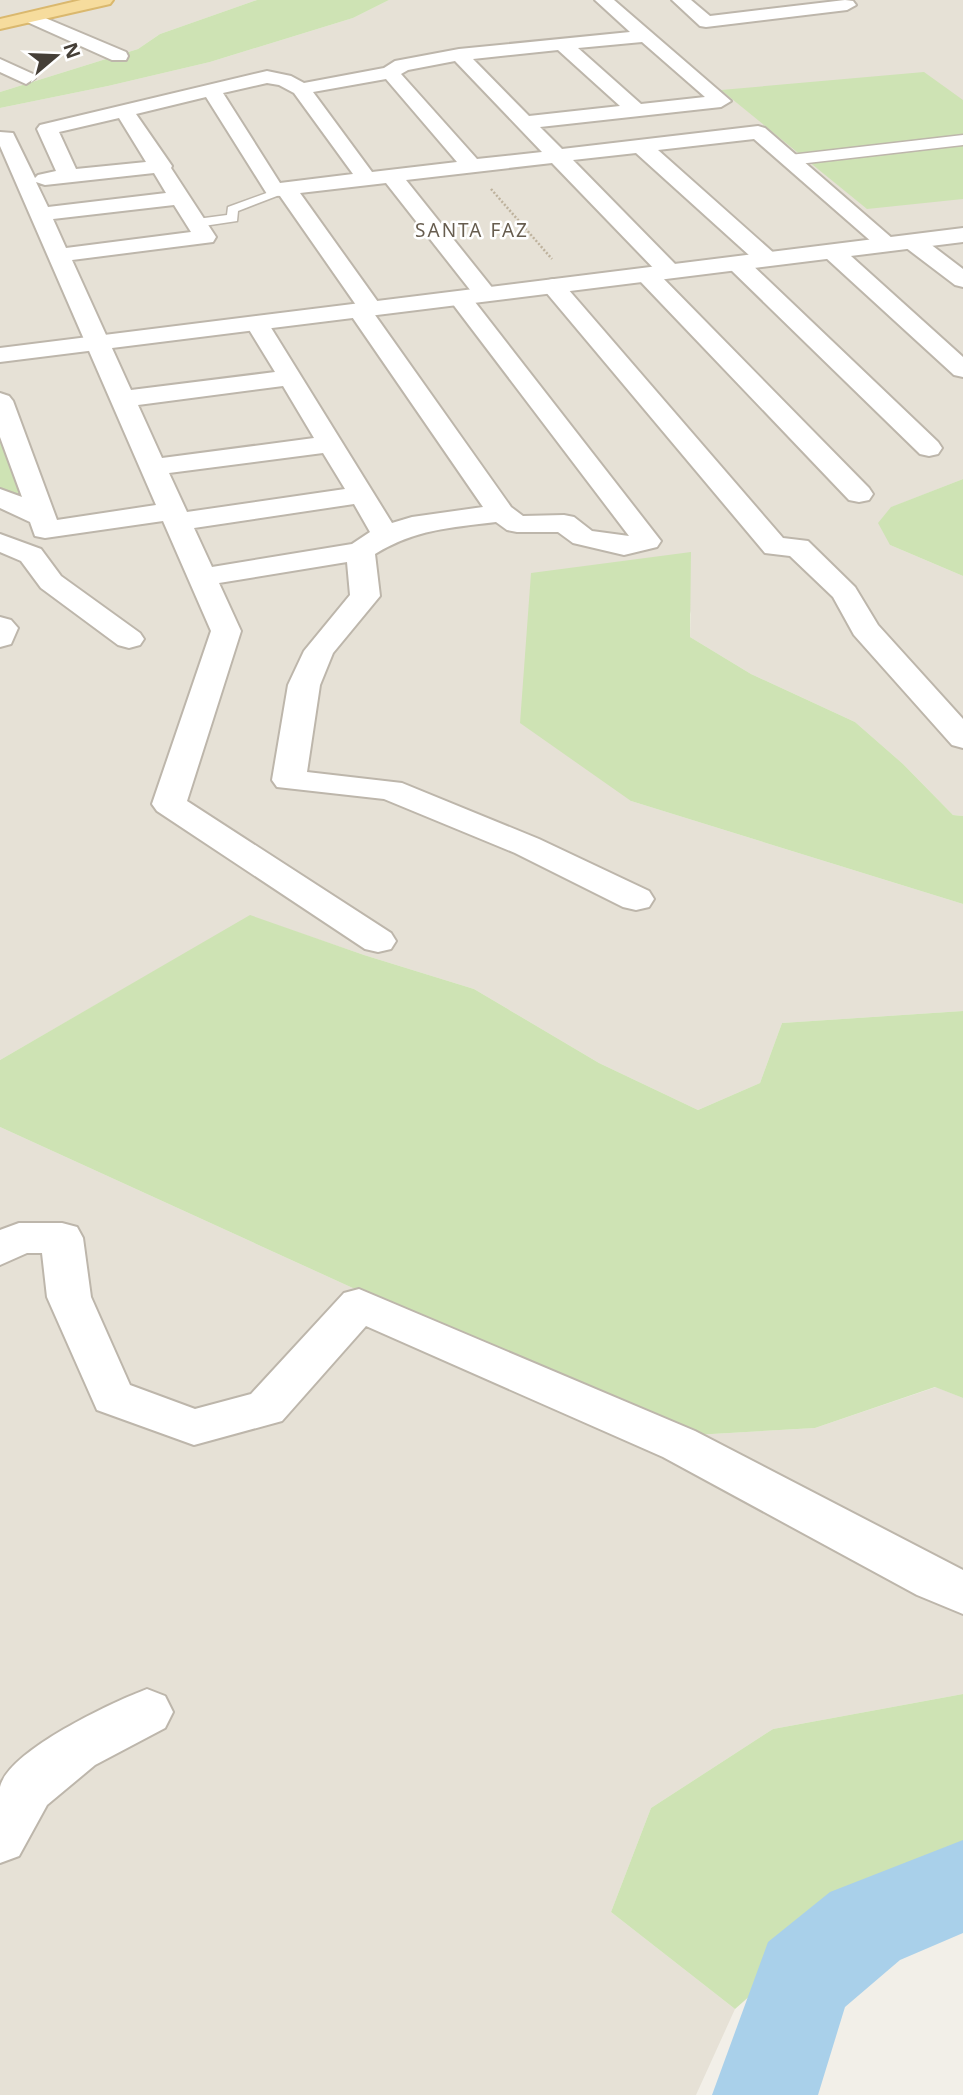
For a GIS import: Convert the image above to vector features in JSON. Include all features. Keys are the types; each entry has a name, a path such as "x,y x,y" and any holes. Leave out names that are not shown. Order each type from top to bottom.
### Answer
{"main road":[{"path":"0,24 104,0"}],"street":[{"path":"65,10 87,0"},
{"path":"604,0 888,245"},
{"path":"681,0 706,22 847,5 840,0"},
{"path":"31,17 119,56"},
{"path":"301,89 390,73 402,65 460,55 645,36"},
{"path":"563,45 636,110"},
{"path":"460,55 527,122 859,494"},
{"path":"0,65 26,78"},
{"path":"390,73 472,166"},
{"path":"367,179 301,89 284,80 267,77 3,138 61,255 226,631 169,804 378,941"},
{"path":"211,90 274,190 758,132"},
{"path":"527,122 721,101"},
{"path":"61,255 205,237 162,166 124,111"},
{"path":"47,129 69,176"},
{"path":"790,160 963,140"},
{"path":"641,146 768,260"},
{"path":"26,181 162,166"},
{"path":"391,176 486,295"},
{"path":"286,189 501,513 517,524 564,523 583,537 624,545 647,541 460,298"},
{"path":"41,214 182,198"},
{"path":"0,355 963,235"},
{"path":"913,242 963,280"},
{"path":"833,251 963,370"},
{"path":"738,264 929,448"},
{"path":"563,285 775,547 798,547 845,593 865,629 963,738"},
{"path":"257,323 362,495 373,543 365,596 319,651 304,685 289,780 390,790 527,846 636,899"},
{"path":"123,399 289,378"},
{"path":"2,413 45,530 362,495"},
{"path":"153,467 330,444"},
{"path":"0,496 43,519"},
{"path":"202,577 373,543 412,525 501,513"},
{"path":"0,542 31,555 51,582 129,639"},
{"path":"0,626 4,628 0,638"},
{"path":"0,1250 19,1238 62,1238 69,1297 113,1397 194,1427 266,1408 359,1306 679,1444 934,1580 963,1592"},
{"path":"0,1838 28,1788 76,1748 147,1712"}],"lane":[{"path":"197,223 233,218 232,209 286,189"}],"path":[{"path":"472,166 563,285"}],"shaded area":[{"path":"0,0 257,0 160,34 138,49 0,92"},
{"path":"389,0 963,0 963,479 892,507 890,545 963,576 963,816 953,815 903,764 855,722 751,674 690,637 691,611 631,801 963,904 963,1011 782,1023 760,1083 698,1110 599,1063 474,989 250,916 0,1060 0,108 210,62 353,18"},
{"path":"0,1127 677,1436 815,1428 936,1387 963,1398 963,1694 773,1729 651,1808 611,1912 735,2009 696,2095 0,2095"}],"green space":[{"path":"257,0 389,0 353,18 210,62 0,108 0,92 138,49 160,34"},
{"path":"924,72 963,100 963,199 867,209 721,90"},
{"path":"0,419 43,518 0,497"},
{"path":"963,479 963,576 890,545 878,523 891,507"},
{"path":"691,552 690,637 751,674 855,722 903,764 953,815 963,816 963,904 631,801 520,723 531,573"},
{"path":"250,915 364,955 474,989 599,1063 698,1110 760,1083 782,1023 963,1011 963,1398 935,1387 815,1428 677,1436 0,1127 0,1060"},
{"path":"963,1694 963,1854 852,1906 735,2009 611,1912 651,1808 773,1729"}],"waterway":[{"path":"765,2095 804,1977 865,1926 963,1886"}],"district":[{"name":"SANTA FAZ","path":"472,230"}]}
